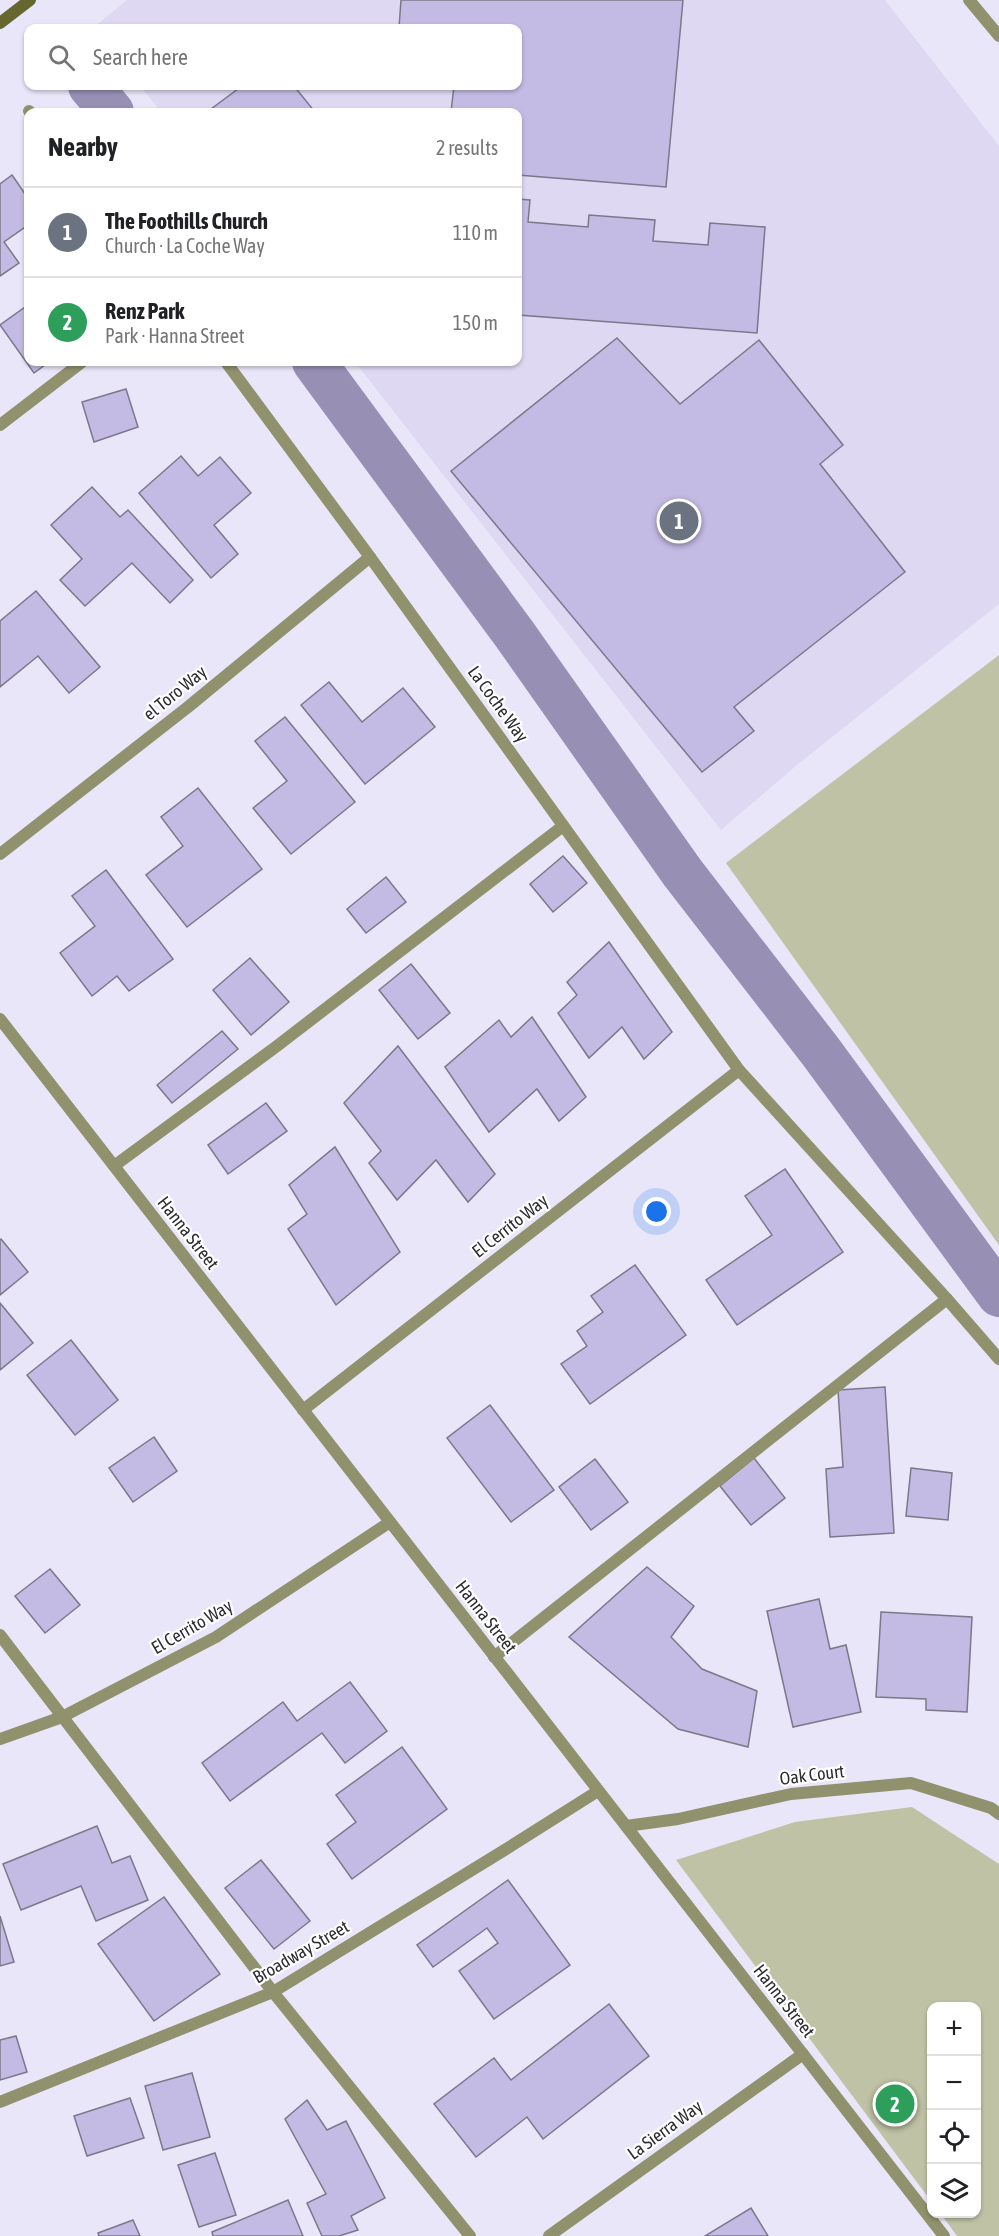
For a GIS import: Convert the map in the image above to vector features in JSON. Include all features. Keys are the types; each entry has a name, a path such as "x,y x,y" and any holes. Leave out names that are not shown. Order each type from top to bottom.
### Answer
{"main road":[{"path":"0,23 30,0"}],"street":[{"path":"969,0 999,36"},
{"path":"0,425 77,366"},
{"name":"La Coche Way","path":"229,366 370,557 739,1070 999,1359"},
{"name":"el Toro Way","path":"0,854 188,707 370,557"},
{"path":"114,1166 287,1039 563,826"},
{"name":"Hanna Street","path":"0,1019 944,2236"},
{"name":"El Cerrito Way","path":"303,1410 739,1070"},
{"path":"494,1657 947,1299"},
{"name":"El Cerrito Way","path":"0,1739 62,1717 216,1637 390,1522"},
{"path":"0,1635 273,1992 470,2236"},
{"name":"Oak Court","path":"626,1826 678,1819 791,1794 911,1783 992,1808 999,1814"},
{"name":"Broadway Street","path":"0,2102 273,1992 598,1791"},
{"name":"La Sierra Way","path":"549,2236 803,2054"}],"shaded area":[{"path":"127,0 885,0 999,146 999,604 797,765 721,830 358,366 522,366 522,108 158,108 143,90 522,90 522,24 98,24"}],"green space":[{"path":"999,655 999,1245 726,863"},
{"path":"912,1807 999,1864 999,2236 957,2236 944,2218 981,2218 981,2002 927,2002 927,2196 676,1860 795,1822"}],"building":[{"path":"401,0 683,0 666,187 522,175 522,108 451,108 454,90 522,90 522,24 399,24"},
{"path":"237,90 297,90 312,108 212,108"},
{"path":"12,175 24,192 24,228 4,242 19,263 0,276 0,184"},
{"path":"522,199 530,200 528,222 588,227 589,215 655,220 653,241 708,245 710,223 765,227 757,333 522,315"},
{"path":"24,308 24,359 0,325"},
{"path":"617,338 680,404 759,340 843,445 820,464 905,572 734,707 754,731 702,772 451,471"},
{"path":"29,366 44,366 34,373"},
{"path":"126,389 138,427 94,442 82,402"},
{"path":"181,456 198,476 220,457 251,493 214,525 238,554 211,578 139,493"},
{"path":"92,487 120,517 128,510 193,580 170,603 132,563 85,606 60,580 82,559 51,525"},
{"path":"36,591 100,667 69,693 38,656 0,687 0,621"},
{"path":"329,682 362,722 403,688 435,727 365,784 301,705"},
{"path":"285,717 355,802 291,854 253,808 287,781 255,741"},
{"path":"198,788 262,869 187,927 146,875 183,846 161,817"},
{"path":"563,856 587,883 553,912 530,884"},
{"path":"106,870 173,959 129,991 117,976 92,996 60,953 95,926 72,896"},
{"path":"386,877 406,902 366,933 347,909"},
{"path":"609,942 672,1032 644,1059 622,1027 589,1058 558,1013 577,995 567,982"},
{"path":"250,958 289,1002 251,1035 213,990"},
{"path":"411,964 450,1013 418,1039 379,990"},
{"path":"532,1017 586,1097 559,1121 537,1089 489,1132 445,1067 499,1020 511,1037"},
{"path":"222,1031 238,1049 172,1103 157,1085"},
{"path":"398,1046 495,1174 468,1202 436,1160 397,1200 369,1163 381,1151 344,1103"},
{"path":"266,1103 287,1131 228,1174 208,1145"},
{"path":"335,1147 400,1252 336,1305 288,1229 307,1214 289,1185"},
{"path":"785,1169 843,1252 737,1325 706,1280 772,1235 745,1196"},
{"path":"0,1240 28,1272 0,1295"},
{"path":"635,1265 686,1335 590,1404 561,1364 587,1346 577,1331 603,1312 591,1296"},
{"path":"0,1303 33,1343 0,1370"},
{"path":"71,1340 118,1400 75,1435 27,1375"},
{"path":"885,1387 894,1533 830,1537 826,1469 843,1467 838,1390"},
{"path":"490,1405 554,1490 511,1522 447,1438"},
{"path":"154,1437 177,1471 133,1502 109,1468"},
{"path":"754,1458 785,1498 751,1525 720,1486"},
{"path":"595,1459 628,1502 591,1530 559,1487"},
{"path":"911,1468 952,1473 948,1520 906,1516"},
{"path":"647,1567 694,1606 671,1637 702,1669 757,1691 748,1747 678,1729 569,1637"},
{"path":"50,1569 80,1605 45,1633 15,1596"},
{"path":"819,1599 830,1649 846,1645 861,1712 793,1727 767,1611"},
{"path":"881,1612 972,1617 967,1712 926,1710 926,1699 876,1697"},
{"path":"350,1682 387,1731 345,1763 322,1733 230,1801 202,1763 283,1702 297,1721"},
{"path":"402,1747 447,1809 352,1879 327,1844 356,1822 336,1795"},
{"path":"97,1826 112,1863 130,1856 148,1900 96,1921 81,1886 21,1910 3,1864"},
{"path":"261,1860 310,1921 274,1949 225,1888"},
{"path":"508,1880 570,1965 494,2019 459,1971 498,1943 487,1928 433,1967 417,1945"},
{"path":"164,1897 220,1974 154,2021 98,1944"},
{"path":"0,1916 14,1962 0,1966"},
{"path":"609,2004 649,2056 543,2139 527,2117 476,2157 434,2104 494,2058 511,2080"},
{"path":"16,2036 27,2072 0,2080 0,2040"},
{"path":"192,2073 210,2137 163,2150 145,2086"},
{"path":"130,2098 144,2138 87,2156 74,2116"},
{"path":"307,2100 327,2130 346,2121 385,2198 351,2216 358,2230 339,2236 322,2236 307,2203 326,2194 285,2119"},
{"path":"215,2153 236,2215 199,2227 178,2165"},
{"path":"288,2200 303,2236 213,2236 212,2232"},
{"path":"751,2208 768,2236 705,2236"},
{"path":"133,2220 140,2236 99,2236 98,2233"}],"waterway":[{"path":"93,90 109,108"},
{"path":"317,366 515,635 682,872 821,1052 999,1295"}],"place":[{"name":"The Foothills Church","path":"679,521"},
{"name":"Renz Park","path":"895,2104"}]}
